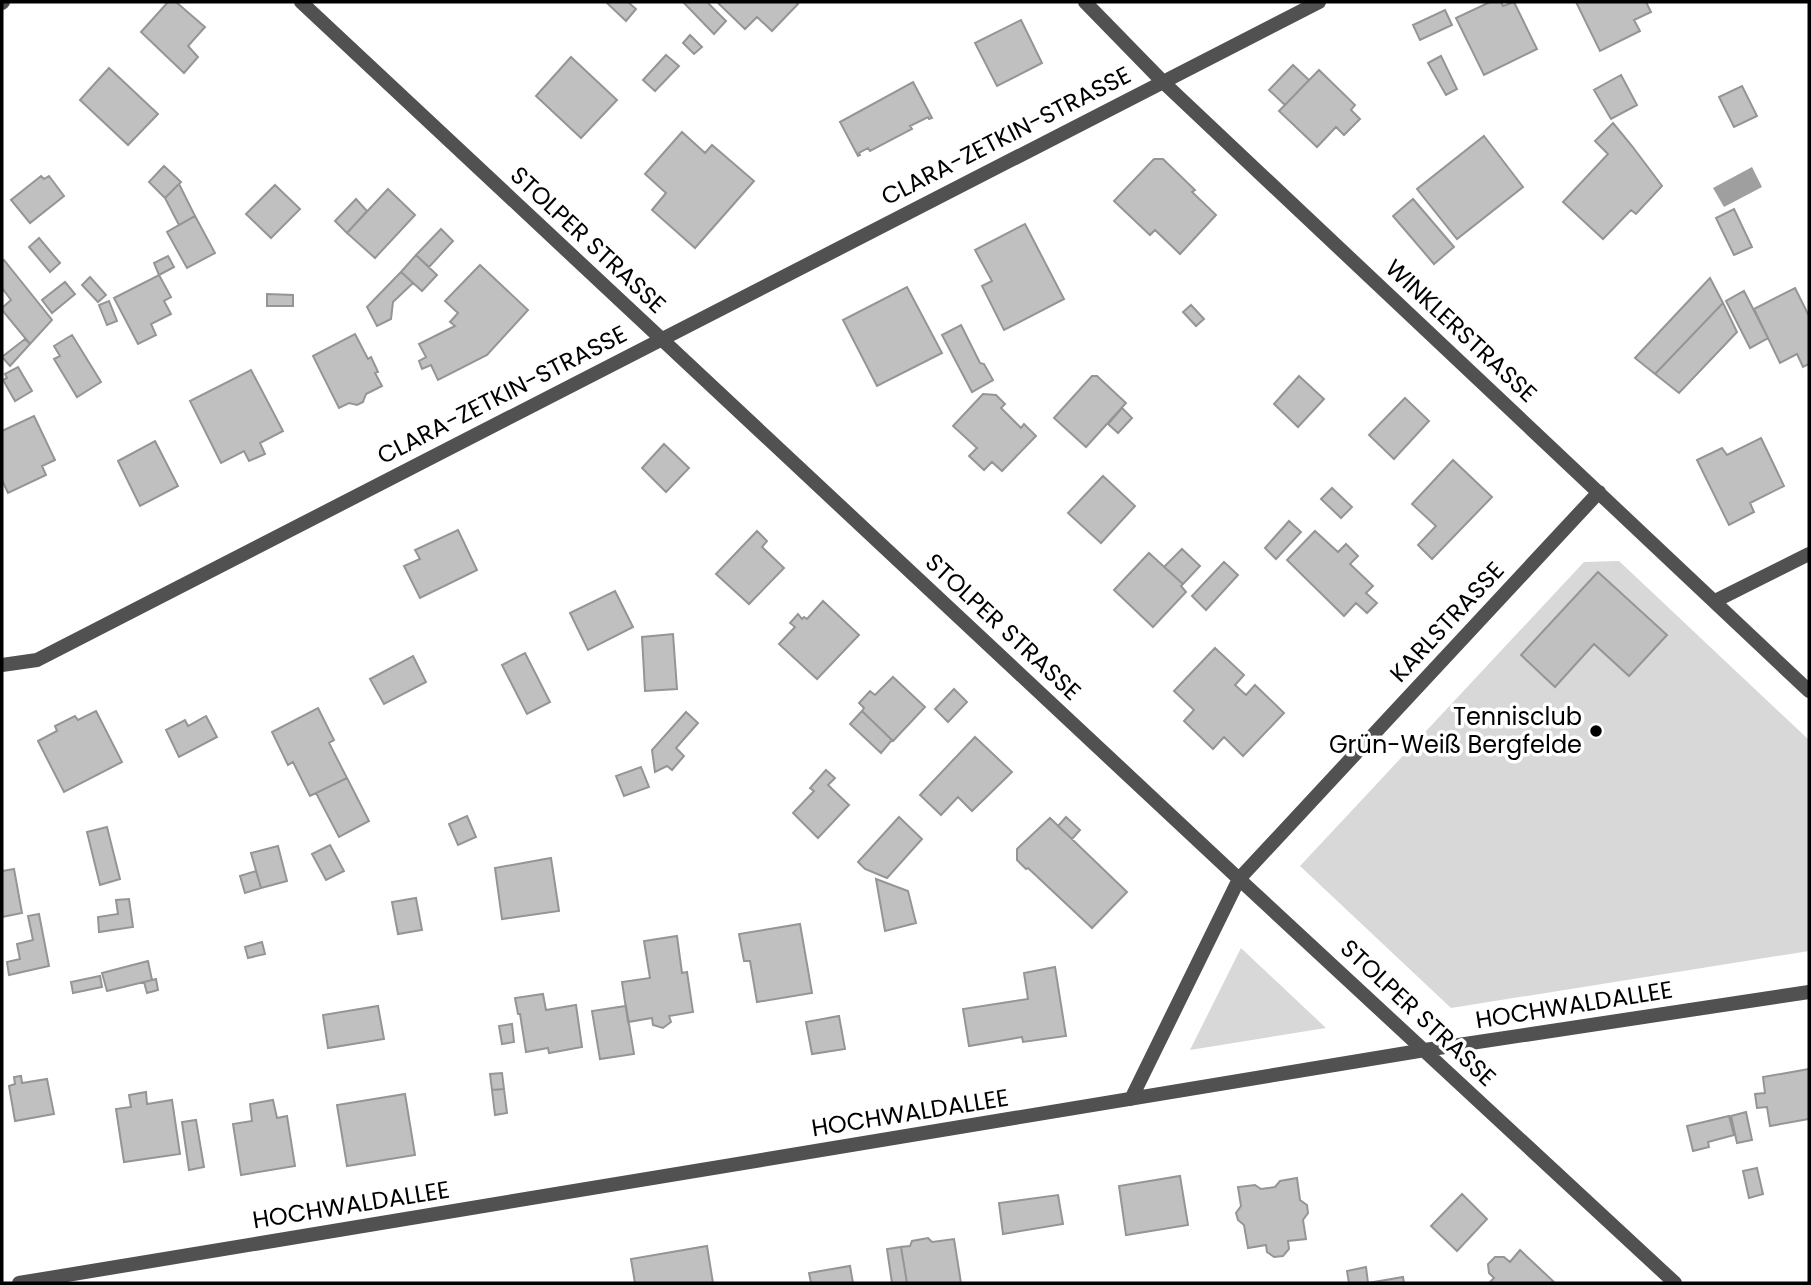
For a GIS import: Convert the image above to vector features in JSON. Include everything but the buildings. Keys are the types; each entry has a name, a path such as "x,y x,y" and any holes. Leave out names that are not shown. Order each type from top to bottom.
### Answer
{"street":[{"name":"STOLPER STRASSE","path":"301,2 1675,1283"},
{"name":"WINKLERSTRASSE","path":"1085,2 1163,82 1809,691"},
{"name":"CLARA-ZETKIN-STRASSE","path":"2,665 37,660 1319,2"},
{"name":"KARLSTRASSE","path":"1130,1100 1239,879 1599,492"},
{"path":"1715,601 1809,554"},
{"name":"HOCHWALDALLEE","path":"19,1283 1425,1050 1809,992"}],"shaded area":[{"path":"1752,167 1762,187 1724,207 1713,188"},
{"name":"Tennisclub Grün-Weiß Bergfelde","path":"1619,561 1809,740 1809,951 1451,1008 1300,866 1584,562"},
{"path":"1241,948 1326,1028 1190,1050"}],"place":[{"name":"Tennisclub Grün-Weiß Bergfelde","path":"1596,731"}]}
